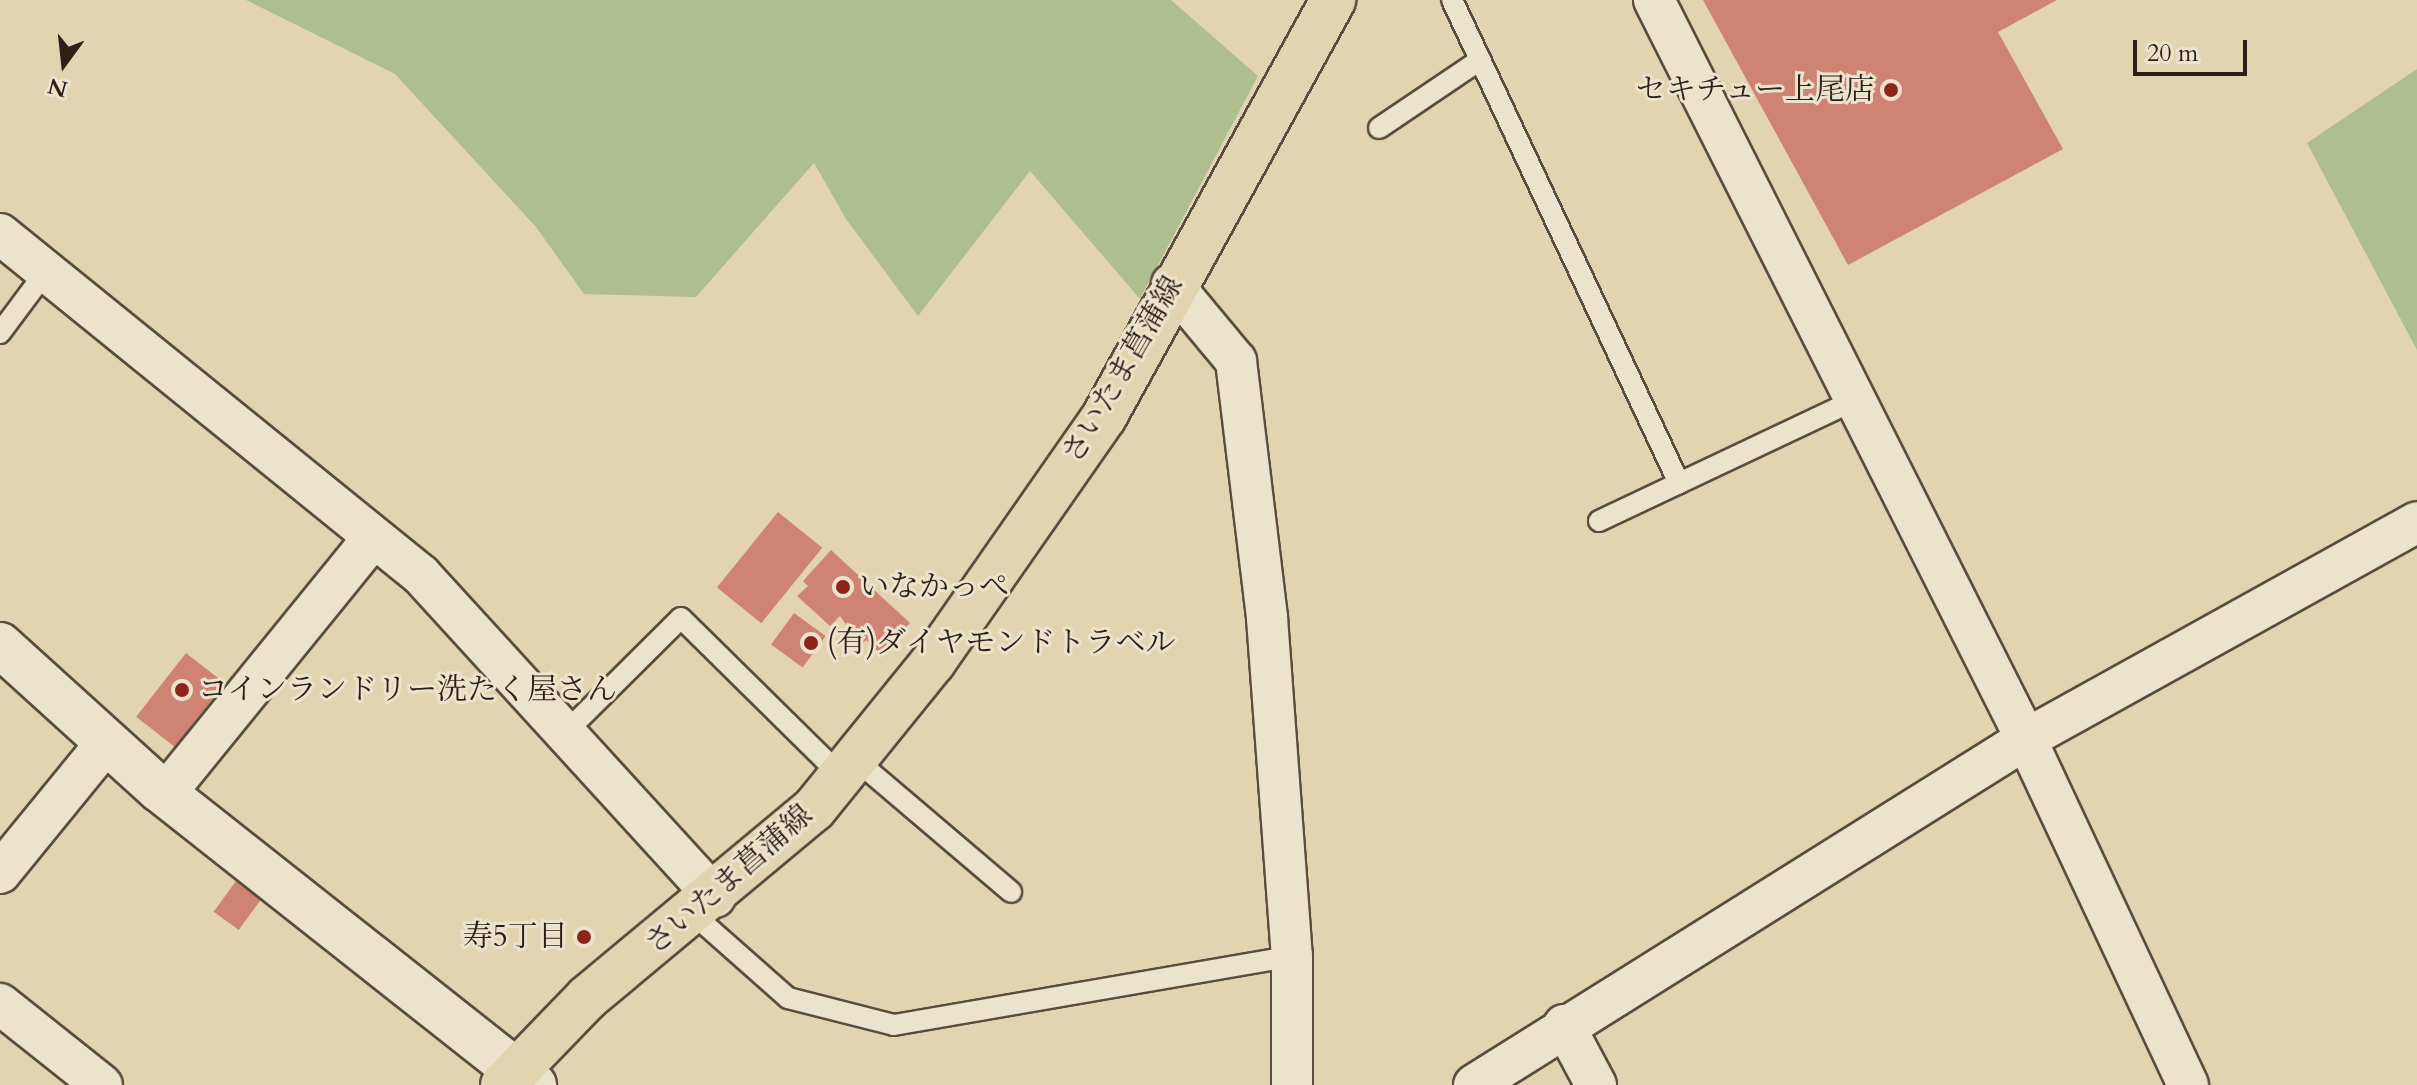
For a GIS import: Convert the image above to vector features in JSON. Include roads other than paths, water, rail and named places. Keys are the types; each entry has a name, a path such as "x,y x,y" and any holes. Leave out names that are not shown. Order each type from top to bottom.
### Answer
{"main road":[{"name":"さいたま菖蒲線","path":"518,1079 587,998 704,905 814,809 933,662 1104,417 1172,284 1333,0"}],"street":[{"path":"1654,0 2026,739 2188,1085"},
{"path":"0,234 421,575 565,733 704,905"},
{"path":"1172,284 1236,361 1267,618 1292,956 1292,1085"},
{"path":"1474,1085 1564,1025 2026,739 2417,522"},
{"path":"165,794 373,538"},
{"path":"0,645 165,794 518,1079"},
{"path":"0,873 107,742"},
{"path":"0,1004 102,1085"},
{"path":"1564,1025 1596,1085"}],"lane":[{"path":"1452,0 1679,483"},
{"path":"1379,128 1480,60"},
{"path":"0,333 47,270"},
{"path":"1599,521 1855,400"},
{"path":"565,733 681,618 848,768 1011,892"},
{"path":"704,905 788,998 894,1025 1292,956"}],"place":[{"name":"セキチュー上尾店","path":"1891,90"},
{"name":"いなかっぺ","path":"843,587"},
{"name":"(有)ダイヤモンドトラベル","path":"811,643"},
{"name":"コインランドリー洗たく屋さん","path":"182,690"},
{"name":"寿5丁目","path":"584,937"}]}
